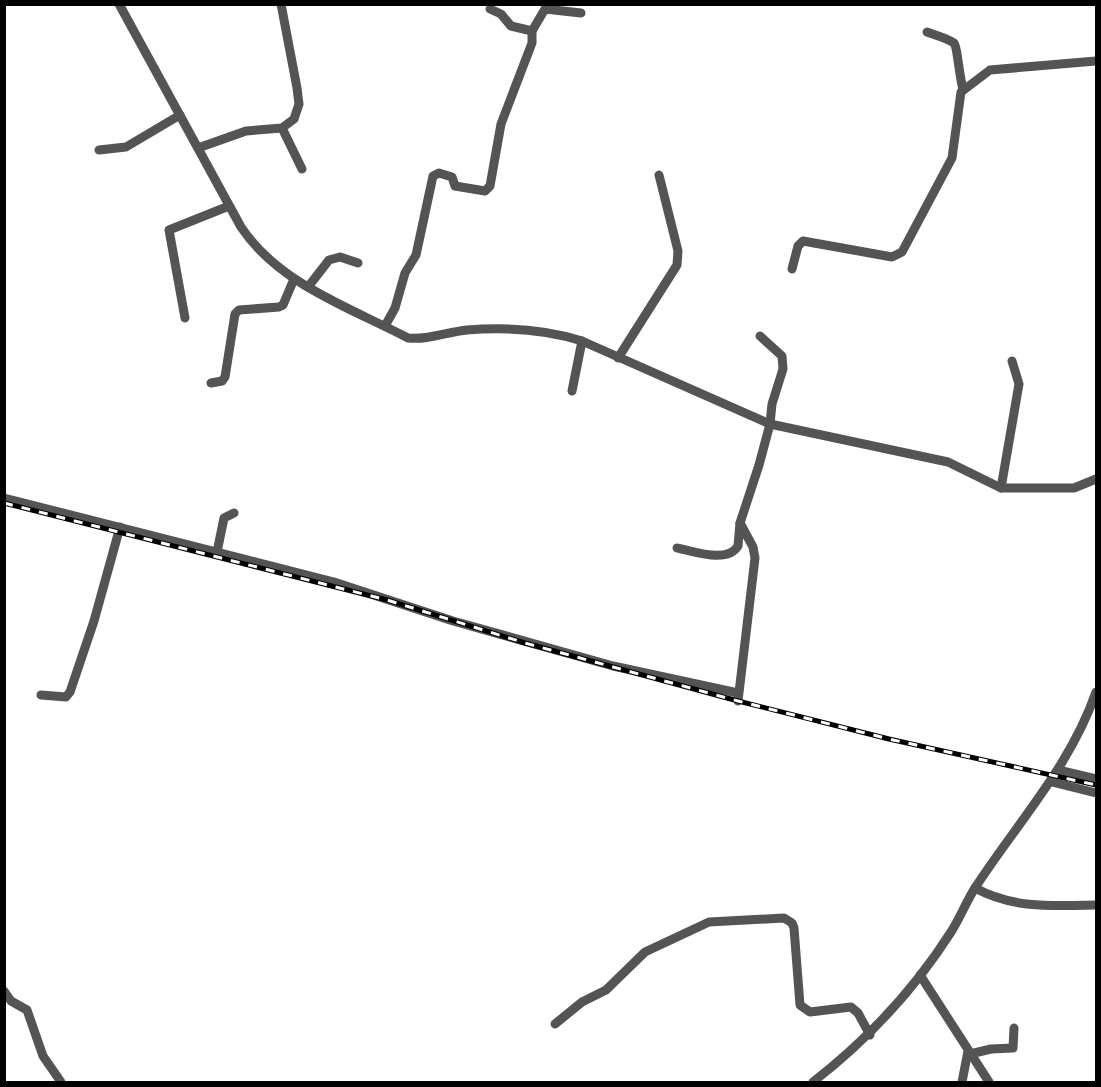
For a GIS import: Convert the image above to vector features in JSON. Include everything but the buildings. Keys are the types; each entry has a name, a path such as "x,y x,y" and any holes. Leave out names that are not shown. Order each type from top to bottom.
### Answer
{"street":[{"path":"119,4 229,206 255,249 294,279 408,338 422,339 467,330 517,328 560,334 582,341 770,424 948,462 1001,488 1074,488 1096,479"},
{"path":"198,148 246,132 282,128 294,120 299,104 281,4"},
{"path":"385,326 395,308 405,273 416,255 433,176 439,173 452,177 455,186 485,191 490,186 501,124 530,54 532,31 540,14 547,8 581,13"},
{"path":"490,9 501,14 511,26 532,31"},
{"path":"792,269 798,246 803,241 892,257 902,252 951,158 963,89 957,70 957,47 927,32"},
{"path":"963,89 990,70 1096,61"},
{"path":"99,150 126,147 180,115"},
{"path":"282,128 302,169"},
{"path":"618,358 677,265 678,251 659,175"},
{"path":"185,318 169,230 229,206"},
{"path":"308,287 329,260 340,257 358,263"},
{"path":"211,382 222,381 225,377 235,314 240,310 279,308 294,279"},
{"path":"677,548 723,556 731,553 738,546 740,523 770,424 768,419 783,369 783,360 760,336"},
{"path":"572,391 582,341"},
{"path":"1001,488 1019,384 1012,361"},
{"path":"4,498 334,582 453,621 613,666 738,697 755,558 753,547 740,523"},
{"path":"217,552 224,519 234,513"},
{"path":"41,695 60,698 66,697 70,692 94,621 120,527"},
{"path":"813,1083 870,1035 920,975 951,932 975,888 1052,783 1082,728 1096,692"},
{"path":"1058,770 1096,779"},
{"path":"1052,783 1096,792"},
{"path":"975,888 994,899 1015,904 1096,905"},
{"path":"555,1024 582,1002 606,990 645,952 709,922 784,918 792,923 794,928 800,1005 810,1012 851,1008 858,1013 870,1035"},
{"path":"920,975 989,1083"},
{"path":"4,991 11,1001 27,1010 43,1056 61,1083"},
{"path":"969,1053 1013,1048 1014,1028"},
{"path":"962,1083 969,1053"}],"railway":[{"path":"4,503 387,600 525,643 738,701 889,739 1096,785"}]}
